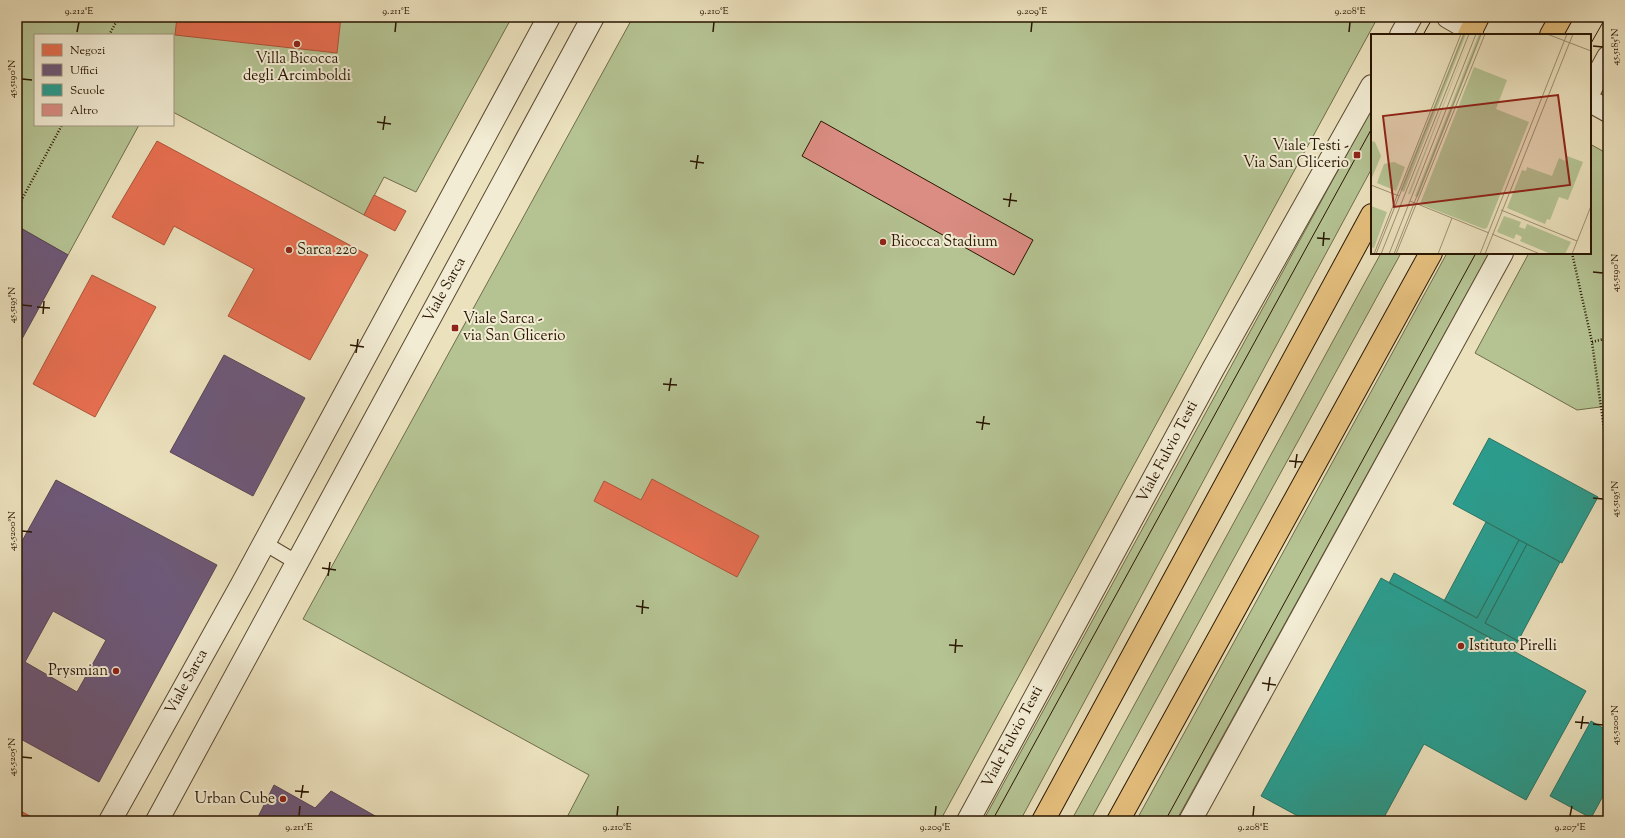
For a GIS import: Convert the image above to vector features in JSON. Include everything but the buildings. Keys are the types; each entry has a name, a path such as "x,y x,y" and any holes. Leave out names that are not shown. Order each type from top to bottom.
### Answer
{"main road":[{"path":"1552,34 1561,17"},
{"path":"1043,821 1371,217"},
{"path":"1118,821 1430,254"}],"street":[{"name":"Viale Sarca","path":"110,821 264,543 549,17"},
{"name":"Viale Sarca","path":"157,821 296,562 593,17"},
{"path":"1402,34 1411,17"},
{"path":"1448,17 1475,29"},
{"path":"1591,88 1608,57"},
{"name":"Viale Fulvio Testi","path":"968,821 1209,376 1371,88"},
{"path":"1591,102 1608,111"},
{"path":"1190,821 1501,254"}],"lane":[{"path":"264,543 296,562"}],"path":[{"path":"110,34 119,17"},
{"path":"17,205 21,201 61,126"},
{"path":"1572,254 1592,342 1604,429 1608,441"},
{"path":"1592,342 1608,338"}],"green space":[{"path":"17,17 512,17 416,192 384,177 364,215 174,113 174,34 34,34 34,126 138,126 68,255 17,226"},
{"name":"Bicocca Stadium","path":"633,17 1378,17 940,821 565,821 589,775 303,619"},
{"path":"1371,110 1371,170 1020,821 983,821"},
{"path":"1591,145 1608,154 1608,406 1577,410 1475,353 1528,254 1591,254"},
{"path":"1380,254 1400,254 1090,821 1071,821"},
{"path":"1446,254 1488,254 1176,821 1136,821"}],"tram line":[{"path":"1424,34 1433,17"},
{"path":"1591,43 1606,17"},
{"path":"992,821 1371,130"},
{"path":"1165,821 1475,254"}],"place":[{"name":"Villa Bicocca degli Arcimboldi","path":"297,44"},
{"name":"Viale Testi - Via San Glicerio","path":"1357,155"},
{"name":"Bicocca Stadium","path":"883,242"},
{"name":"Sarca 220","path":"289,250"},
{"name":"Viale Sarca - via San Glicerio","path":"455,328"},
{"name":"Istituto Pirelli","path":"1461,646"},
{"name":"Prysmian","path":"116,671"},
{"name":"Urban Cube","path":"283,799"}]}
